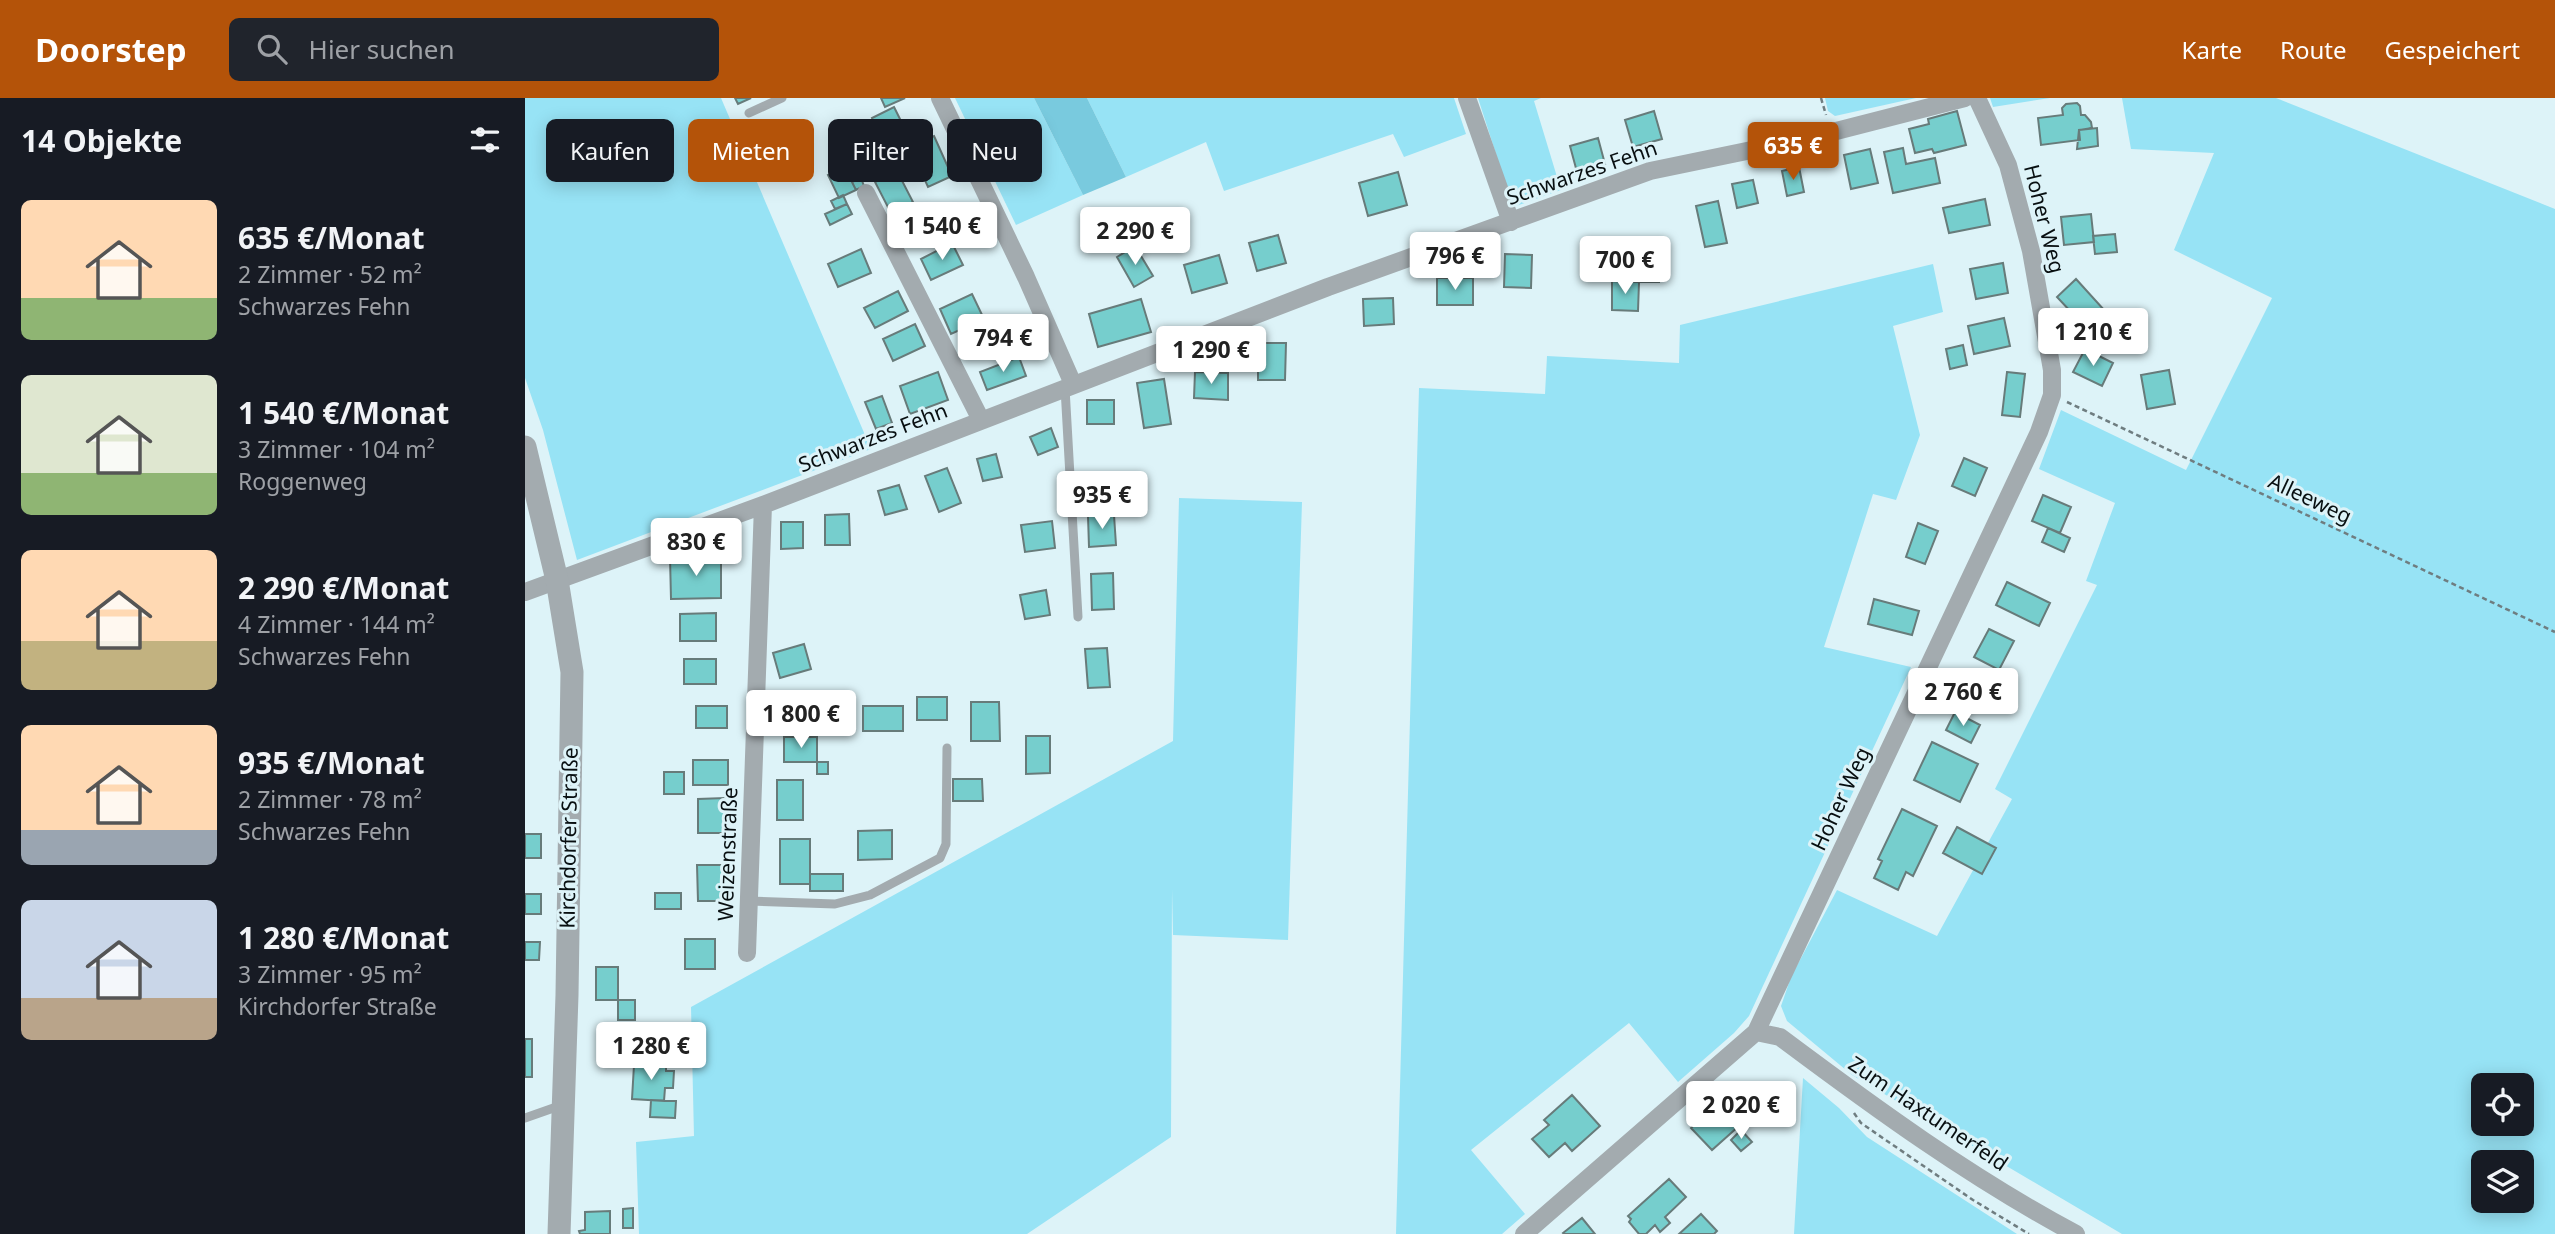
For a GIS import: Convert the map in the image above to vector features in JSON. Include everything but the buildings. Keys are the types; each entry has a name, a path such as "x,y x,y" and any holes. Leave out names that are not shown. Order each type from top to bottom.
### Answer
{"street":[{"path":"940,98 1026,277 1069,386"},
{"path":"1467,98 1510,222"},
{"name":"Schwarzes Fehn","path":"525,592 763,505 1328,287 1650,171 1831,133 1965,98"},
{"name":"Hoher Weg","path":"1524,1234 1756,1032 2039,432 2052,395 2052,370 2031,251 2008,165 1977,98"},
{"path":"866,193 981,420"},
{"name":"Kirchdorfer Straße","path":"525,447 557,580 572,672 567,995 559,1234"},
{"name":"Weizenstraße","path":"747,953 763,505"},
{"name":"Zum Haxtumerfeld","path":"1756,1032 1780,1037 1947,1157 2031,1210 2075,1234"}],"lane":[{"path":"749,113 782,98"},
{"path":"1069,386 1077,617"},
{"path":"750,901 835,904 870,895 940,858 946,844 947,748"},
{"path":"525,1118 563,1105"}],"path":[{"name":"Alleeweg","path":"2052,395 2555,632"}],"shaded area":[{"path":"525,98 721,98 730,119 688,119 688,182 757,182 871,449 577,560 543,430 525,378"},
{"path":"955,98 1034,98 1083,195 1016,225 995,182 1042,182 1042,119 965,119"},
{"path":"1034,98 1087,98 1126,177 1083,195"},
{"path":"1087,98 1454,98 1466,134 1404,157 1393,134 1224,191 1206,142 1126,177"},
{"path":"1478,98 1541,98 1534,101 1561,190 1513,207"},
{"path":"1825,98 1916,98 1835,116 1828,111"},
{"path":"1990,98 2050,98 1993,107"},
{"path":"2122,98 2276,98 2555,209 2555,1234 2122,1234 1852,1075 1787,1021 1781,1006 1791,977 1837,890 1937,936 2012,799 1995,789 2097,585 2086,581 2115,503 2039,469 2061,410 2186,470 2272,298 2174,250 2214,153 2131,149"},
{"path":"1933,264 1943,312 1893,326 1920,435 1896,500 1873,494 1824,647 1911,667 1749,1016 1734,1033 1678,1082 1629,1023 1471,1150 1525,1214 1502,1234 1396,1234 1419,388 1545,394 1547,356 1679,363 1680,325"},
{"path":"1179,498 1302,502 1288,940 1173,935 1172,889 1171,1137 1027,1234 639,1234 636,1142 694,1136 691,1007 1173,741"},
{"path":"1803,1078 1839,1108 1867,1137 2017,1234 1794,1234"}]}
